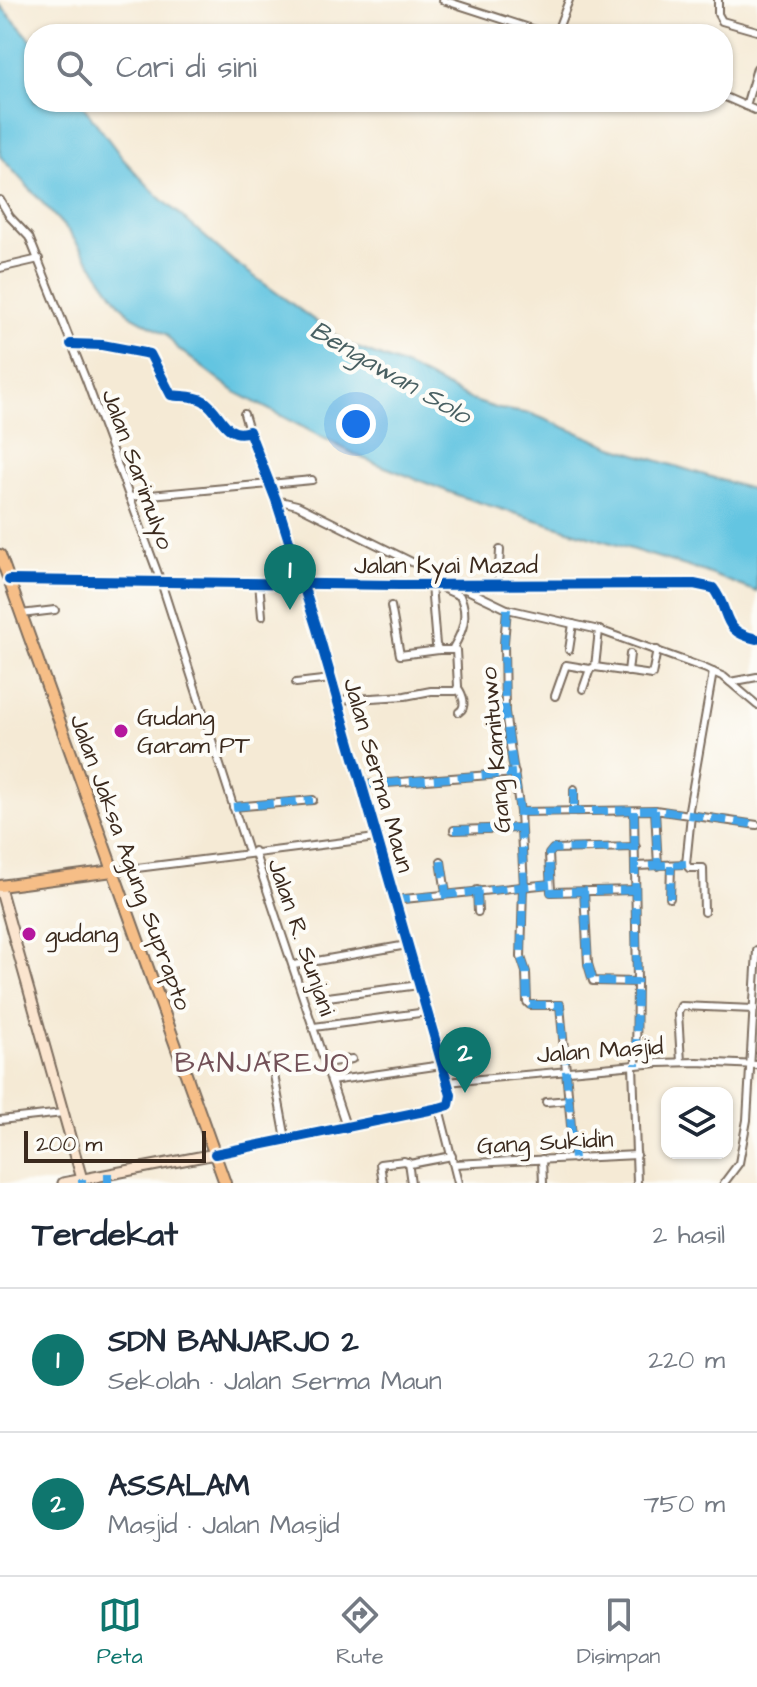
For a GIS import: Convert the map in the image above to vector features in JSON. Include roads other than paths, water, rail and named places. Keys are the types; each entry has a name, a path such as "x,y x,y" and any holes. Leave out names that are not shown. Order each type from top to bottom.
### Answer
{"main road":[{"name":"Jalan Jaksa Agung Suprapto","path":"0,555 4,580 21,614 225,1183"},
{"path":"0,887 113,871"}],"street":[{"path":"443,0 517,24"},
{"path":"560,24 569,0"},
{"path":"718,0 718,14 722,21 732,24"},
{"path":"733,24 757,31"},
{"path":"746,106 757,68"},
{"path":"733,100 757,111"},
{"name":"Jalan Sarimulyo","path":"0,200 10,217 29,237 39,259 161,582 233,807 251,852"},
{"path":"0,268 39,259"},
{"path":"71,344 102,345 150,354 171,395 199,398 213,409 230,431 242,434 249,431"},
{"name":"Jalan Serma Maun","path":"244,414 276,500 338,700 447,1082"},
{"path":"129,497 312,480"},
{"path":"276,500 297,505 440,576 442,583 435,585"},
{"path":"498,585 500,550"},
{"name":"Jalan Kyai Mazad","path":"4,580 302,585 700,585 713,588 716,592 732,629 738,634 757,639"},
{"path":"259,582 262,616"},
{"path":"454,584 507,609 599,630 713,672 757,705"},
{"path":"435,585 455,593 462,600 465,620 453,648"},
{"path":"435,585 436,641 439,650"},
{"path":"391,606 400,655 453,648"},
{"name":"Gang Kamituwo","path":"507,609 505,712 520,812 523,887 521,957 526,972 529,1005 560,1005 566,1070"},
{"path":"21,614 55,610"},
{"path":"569,650 573,624"},
{"path":"583,689 593,668 599,630"},
{"path":"453,648 457,654 458,688 463,707 459,712"},
{"path":"555,696 566,665 652,675 657,650"},
{"path":"628,672 630,654"},
{"path":"704,912 703,868 689,868 686,864 690,815 713,672"},
{"path":"730,682 757,677"},
{"path":"296,683 331,679"},
{"path":"338,700 456,691 458,688"},
{"path":"362,785 515,773"},
{"path":"574,789 574,810"},
{"path":"233,807 313,800"},
{"path":"655,810 658,866"},
{"path":"520,812 655,810 757,825"},
{"path":"634,811 637,1183"},
{"path":"454,830 520,828"},
{"name":"Jalan R. Sunjani","path":"113,871 376,838"},
{"path":"635,890 551,892 549,854 553,849 636,847"},
{"name":"Jalan R. Sunjani","path":"251,852 294,965 346,1126"},
{"path":"441,861 446,893"},
{"path":"636,866 686,864"},
{"path":"670,898 671,866"},
{"path":"383,903 446,893 550,884"},
{"path":"0,887 82,1181"},
{"path":"477,890 478,912"},
{"path":"584,891 588,964 593,981 637,982"},
{"path":"294,965 407,945"},
{"path":"724,1183 742,1154 754,1065 757,951"},
{"path":"318,985 322,1010"},
{"path":"320,998 419,985"},
{"path":"681,1062 678,1013 681,1006 754,1009"},
{"path":"314,1027 427,1012"},
{"path":"271,1059 286,1139"},
{"path":"325,1063 352,1059"},
{"name":"Jalan Masjid","path":"447,1082 681,1062 754,1065"},
{"path":"331,1081 442,1065"},
{"path":"566,1070 574,1159"},
{"path":"63,1183 108,1178 439,1108 451,1102 447,1082"},
{"path":"546,1102 569,1100"},
{"path":"439,1108 458,1183"},
{"path":"0,1120 63,1113"},
{"name":"Gang Sukidin","path":"408,1162 637,1155"},
{"path":"542,1159 543,1183"},
{"path":"383,1183 380,1164 408,1162 411,1183"}],"water":[{"name":"Bengawan Solo","path":"0,5 24,32 24,112 88,112 124,160 156,194 233,261 347,344 405,366 474,401 532,414 613,447 757,491 757,592 705,572 462,497 362,458 235,392 176,347 166,334 131,315 120,304 69,232 0,156"}],"place":[{"name":"SDN BANJARJO 2","path":"290,610"},
{"name":"Gudang Garam PT","path":"121,731"},
{"name":"gudang","path":"29,934"},
{"name":"ASSALAM","path":"465,1093"}],"district":[{"name":"BANJAREJO","path":"263,1062"}]}
